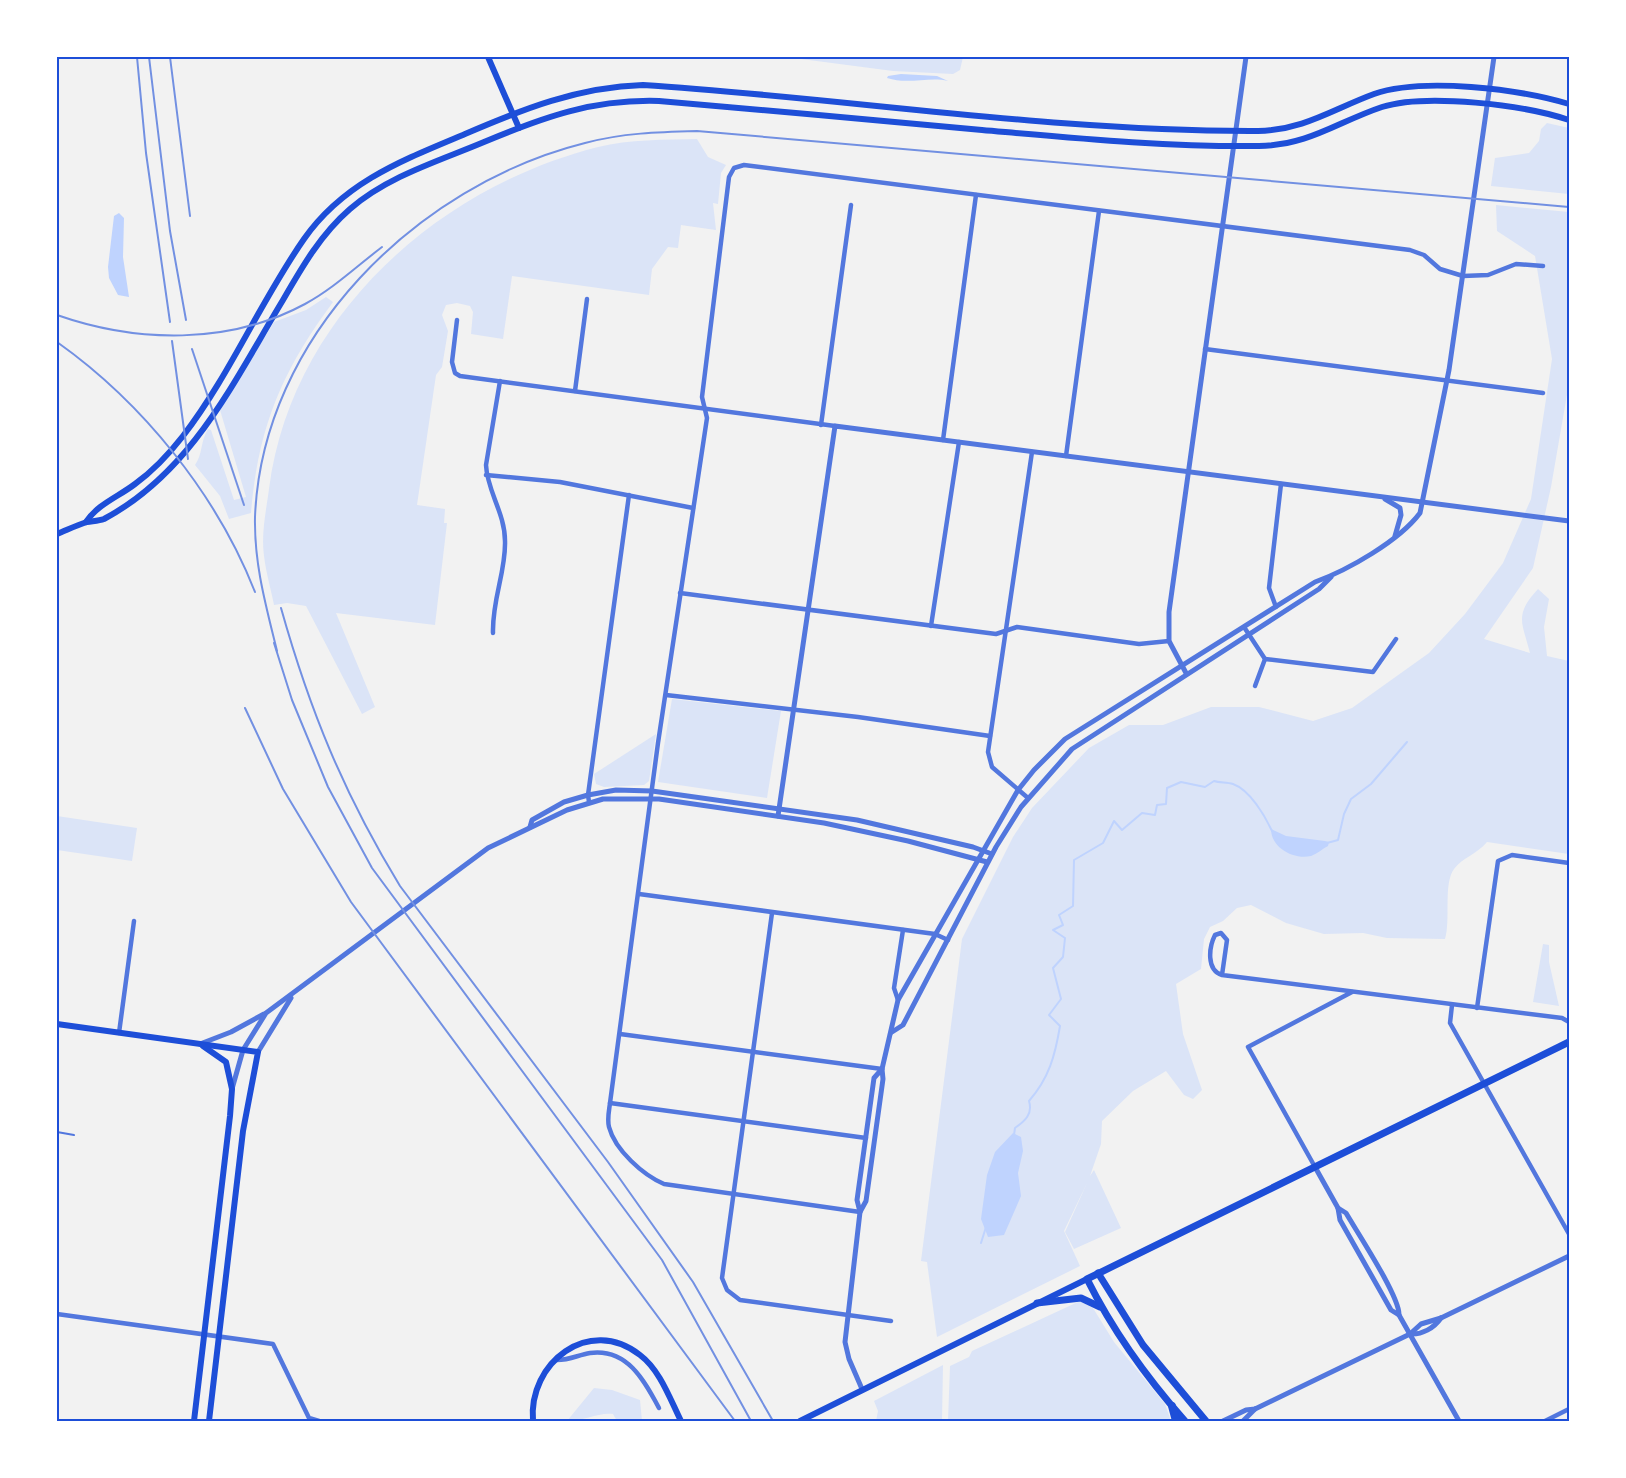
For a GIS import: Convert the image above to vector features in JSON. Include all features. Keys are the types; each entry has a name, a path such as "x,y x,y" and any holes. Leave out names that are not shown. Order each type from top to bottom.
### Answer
{"highway":[{"path":"1172,1406 1176,1421"}],"main road":[{"path":"488,57 519,128"},
{"path":"86,522 94,510 147,474 183,436 289,264 321,216 343,195 367,178 393,164 513,114 575,93 643,85 1087,124 1258,131 1312,122 1373,95 1401,87 1436,85 1490,90 1569,104"},
{"path":"57,534 86,522 102,520 161,479 192,445 219,405 300,270 334,224 368,195 395,179 519,128 579,107 641,100 1086,139 1259,146 1318,136 1364,114 1402,102 1444,100 1488,105 1569,120"},
{"path":"57,1024 258,1052 243,1131 209,1421"},
{"path":"800,1421 1569,1042"},
{"path":"194,1421 232,1089 226,1062 200,1044"},
{"path":"1098,1273 1143,1345 1206,1421"},
{"path":"1087,1279 1100,1307 1129,1352 1185,1421"},
{"path":"1037,1303 1081,1298 1100,1307"},
{"path":"533,1421 534,1392 547,1369 566,1349 588,1341 611,1342 640,1355 657,1375 681,1421"}],"street":[{"path":"1186,674 1169,640 1169,612 1246,57"},
{"path":"892,1032 903,1025 987,862 1028,798 1080,742 1319,589 1332,576 1395,536 1417,517 1424,502 1447,381 1494,57"},
{"path":"860,1212 657,1181 627,1157 609,1127 610,1103 652,790 707,418 704,386 729,177 734,168 744,165 1410,250 1424,255 1440,269 1463,276 1488,275 1516,264 1543,266"},
{"path":"943,440 976,195"},
{"path":"821,425 851,205"},
{"path":"1066,456 1099,211"},
{"path":"576,391 587,299"},
{"path":"457,320 452,362 455,373 821,425 1569,521"},
{"path":"1205,349 1544,393"},
{"path":"493,633 494,601 504,562 505,541 500,507 486,475 500,381"},
{"path":"778,816 836,426"},
{"path":"931,626 958,442"},
{"path":"1028,798 990,764 990,736 1032,452"},
{"path":"486,475 560,482 693,508"},
{"path":"1276,607 1269,588 1281,484"},
{"path":"589,802 588,795 629,495"},
{"path":"1378,496 1400,508 1401,515 1395,536"},
{"path":"860,1212 866,1201 883,1079 882,1069 898,1000 977,858 1018,790 1065,740 1315,582 1332,576"},
{"path":"681,593 996,634 1017,627 1139,644 1169,640"},
{"path":"1244,627 1265,659 1373,672 1396,639"},
{"path":"1255,686 1265,659"},
{"path":"666,695 990,736"},
{"path":"530,827 532,820 552,808 588,795 602,791 652,790 857,820 992,854"},
{"path":"200,1044 231,1032 266,1013 488,848 530,827 536,827 567,810 589,802 603,799 651,799 778,816 856,829 987,862"},
{"path":"1477,1008 1495,869 1498,861 1512,855 1569,862"},
{"path":"639,894 935,934 948,940"},
{"path":"772,913 722,1278 735,1299 891,1321"},
{"path":"119,1033 134,921"},
{"path":"898,1000 894,988 903,930"},
{"path":"1222,975 1227,940 1221,933 1215,935 1212,940 1210,963 1216,973 1222,975 1562,1018 1569,1022"},
{"path":"1352,992 1248,1047 1338,1208 1340,1220 1360,1256 1391,1310 1399,1315"},
{"path":"258,1052 293,994"},
{"path":"1452,1005 1450,1023 1569,1234"},
{"path":"232,1089 243,1050 266,1013"},
{"path":"620,1034 882,1069"},
{"path":"862,1389 847,1354 848,1316 860,1212 857,1200 874,1078 882,1069"},
{"path":"610,1103 866,1138"},
{"path":"1338,1208 1346,1213 1380,1271 1398,1304 1399,1315 1459,1421"},
{"path":"1243,1421 1255,1409 1410,1334 1419,1325 1441,1318 1569,1257"},
{"path":"57,1314 273,1344 309,1418 319,1421"},
{"path":"557,1359 569,1360 602,1353 621,1358 639,1371 659,1408"},
{"path":"1224,1421 1244,1410 1255,1409"},
{"path":"1545,1421 1569,1409"}],"lane":[{"path":"57,1132 74,1135"}],"shaded area":[{"path":"786,57 963,57 960,70 953,74 893,71"},
{"path":"1547,123 1569,128 1569,194 1491,186 1495,158 1529,153 1539,141 1541,129"},
{"path":"697,139 708,157 726,165 721,173 718,204 713,203 716,230 681,225 678,248 668,247 652,269 649,295 512,276 503,339 471,334 473,312 470,306 457,303 446,305 442,315 448,331 442,367 436,375 417,505 445,509 444,523 447,523 435,625 336,613 375,707 362,714 306,606 287,603 274,605 265,562 263,531 269,489 283,427 307,369 340,316 381,269 429,228 481,194 538,166 598,147 635,141"},
{"path":"1496,205 1569,212 1569,383 1551,487 1533,568 1484,639 1530,653 1523,626 1523,613 1530,598 1538,589 1549,599 1544,627 1547,656 1569,661 1569,854 1487,842 1454,869 1449,884 1445,939 1387,938 1363,933 1324,934 1286,923 1251,905 1237,908 1223,921 1210,927 1204,939 1201,969 1176,984 1183,1034 1202,1090 1193,1099 1184,1095 1166,1071 1133,1091 1102,1121 1101,1144 1090,1176 1094,1170 1121,1228 1074,1249 1065,1232 1087,1183 1064,1231 1080,1266 937,1337 927,1262 921,1261 962,939 1013,837 1032,808 1089,748 1129,725 1163,725 1211,707 1259,707 1313,721 1352,708 1429,653 1465,614 1503,563 1531,499 1552,359 1535,256 1497,231"},
{"path":"326,297 333,302 286,376 276,401 260,453 251,513 229,519 220,496 195,465 205,434 208,429 211,430 234,500 246,497 220,410 274,322 306,310"},
{"path":"672,699 781,711 767,798 658,782"},
{"path":"656,734 649,781 644,785 604,787 596,784 594,774"},
{"path":"57,816 137,828 132,861 57,850"},
{"path":"1543,944 1549,945 1549,962 1559,1006 1533,1002"},
{"path":"1080,1301 1093,1308 1114,1342 1165,1404 1171,1421 948,1421 950,1366 969,1357 972,1351"},
{"path":"943,1365 942,1421 876,1421 878,1411 874,1401"},
{"path":"594,1388 612,1390 640,1400 642,1421 617,1421 613,1414 608,1414 567,1421"}],"water":[{"path":"901,74 937,76 948,81 934,79 903,81 887,78"},
{"path":"119,213 124,218 123,257 129,297 118,295 109,278 108,267 114,216"},
{"path":"1271,829 1286,836 1329,842 1328,846 1311,856 1291,854 1275,842"},
{"path":"1013,1133 1021,1137 1023,1151 1018,1173 1021,1196 1004,1235 988,1237 981,1219 987,1175 995,1152"}],"waterway":[{"path":"1327,843 1338,840 1344,814 1351,799 1371,784 1407,742"},
{"path":"1014,1135 1015,1128 1025,1120 1029,1113 1029,1101 1042,1084 1056,1047 1060,1026 1049,1015 1061,999 1053,968 1063,957 1065,938 1053,930 1063,925 1059,915 1073,906 1074,860 1103,843 1114,821 1122,830 1142,813 1155,815 1157,805 1166,804 1167,788 1181,782 1205,787 1214,781 1231,783 1239,787 1256,804 1272,831"},
{"path":"981,1243 986,1227"}],"railway":[{"path":"137,57 146,153 170,322"},
{"path":"149,57 170,231 186,320"},
{"path":"170,57 190,216"},
{"path":"277,651 256,551 255,517 264,451 286,389 318,331 360,278 409,232 464,194 523,164 585,143 613,137 697,131 1569,207"},
{"path":"57,315 119,331 151,335 214,333 245,327 305,304 382,247"},
{"path":"172,341 188,459"},
{"path":"57,342 119,393 174,454 220,521 255,592"},
{"path":"192,349 244,505"},
{"path":"281,608 304,682 330,751 362,818 400,886 608,1162 693,1282 773,1421"},
{"path":"274,643 292,700 328,787 372,868 662,1260 751,1421"},
{"path":"245,708 283,789 351,902 735,1421"}]}
